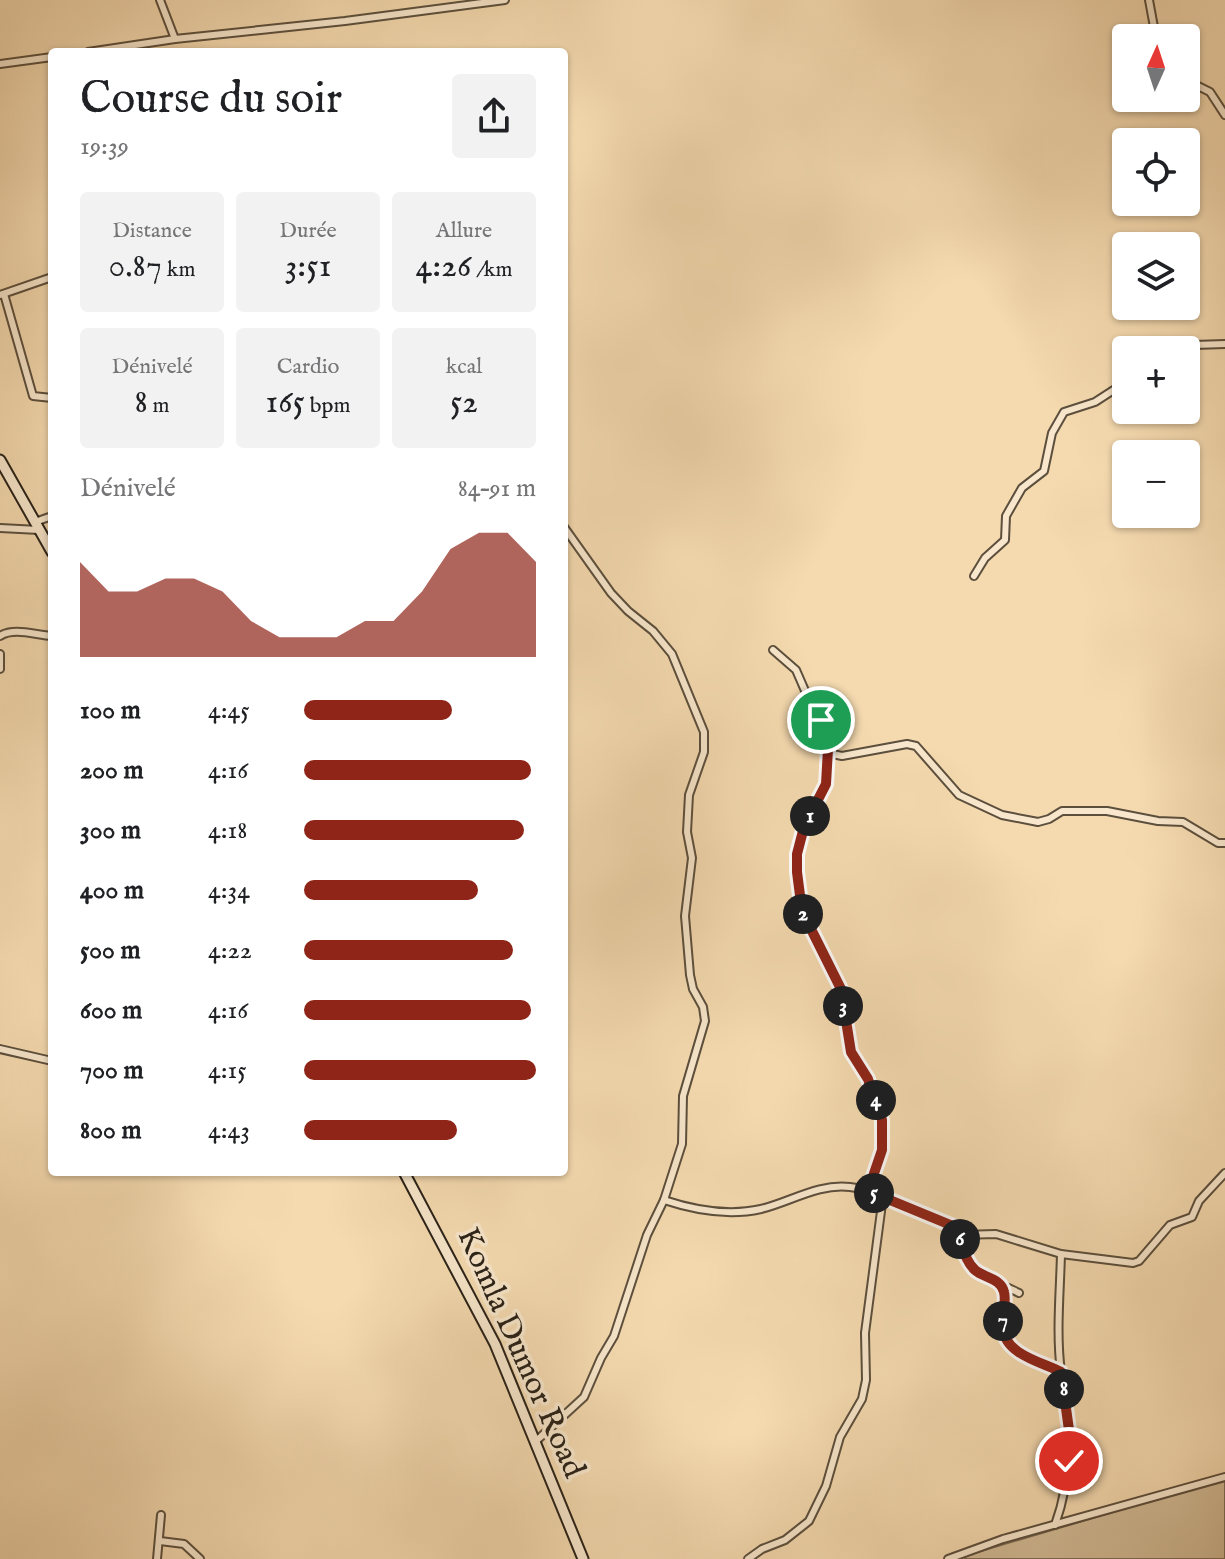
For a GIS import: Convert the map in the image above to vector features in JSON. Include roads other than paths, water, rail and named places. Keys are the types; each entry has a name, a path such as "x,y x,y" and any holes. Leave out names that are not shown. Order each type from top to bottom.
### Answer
{"street":[{"path":"160,0 175,39"},
{"path":"115,48 505,0"},
{"path":"1149,0 1153,24"},
{"path":"0,64 48,58"},
{"path":"1200,87 1210,92 1225,115"},
{"path":"48,278 2,294 33,396 48,398"},
{"path":"1200,345 1225,344"},
{"path":"974,576 985,558 1005,540 1006,516 1022,488 1044,471 1052,433 1064,412 1095,402 1112,391"},
{"path":"0,460 48,545"},
{"path":"0,528 37,526 48,519"},
{"path":"535,1442 584,1397 614,1336 647,1235 664,1200 682,1144 683,1096 705,1021 703,1007 693,989 690,975 685,916 692,858 687,832 689,795 704,752 704,732 672,654 653,631 611,593 568,533"},
{"path":"0,636 6,632 48,636"},
{"path":"773,650 796,670 806,693 815,704 828,753 826,784 804,827 797,854 797,872 802,911 841,989 851,1052 868,1079 882,1120 882,1150 868,1191"},
{"path":"0,654 0,669"},
{"path":"828,753 842,756 907,744 916,746 959,795 1002,815 1038,822 1062,811 1107,811 1158,821 1183,822 1218,843 1225,843"},
{"path":"0,1049 48,1060"},
{"path":"959,1235 996,1234 1061,1254 1133,1263 1139,1261 1170,1225 1192,1217 1199,1201 1225,1173"},
{"name":"Komla Dumor Road","path":"406,1176 495,1344 583,1559"},
{"path":"664,1200 700,1210 744,1210 760,1209 838,1187 868,1191 953,1226 969,1263 978,1273 1019,1293"},
{"path":"748,1559 762,1549 785,1540 809,1521 826,1486 840,1437 862,1399 866,1380 865,1333 883,1196"},
{"path":"1055,1525 1064,1492 1070,1446 1061,1372 1061,1254"},
{"path":"998,1282 1005,1295 1002,1327 1005,1336 1023,1355 1061,1372"},
{"path":"948,1559 1003,1539 1225,1477"},
{"path":"157,1559 161,1515"},
{"path":"160,1541 184,1544 200,1559"}]}
